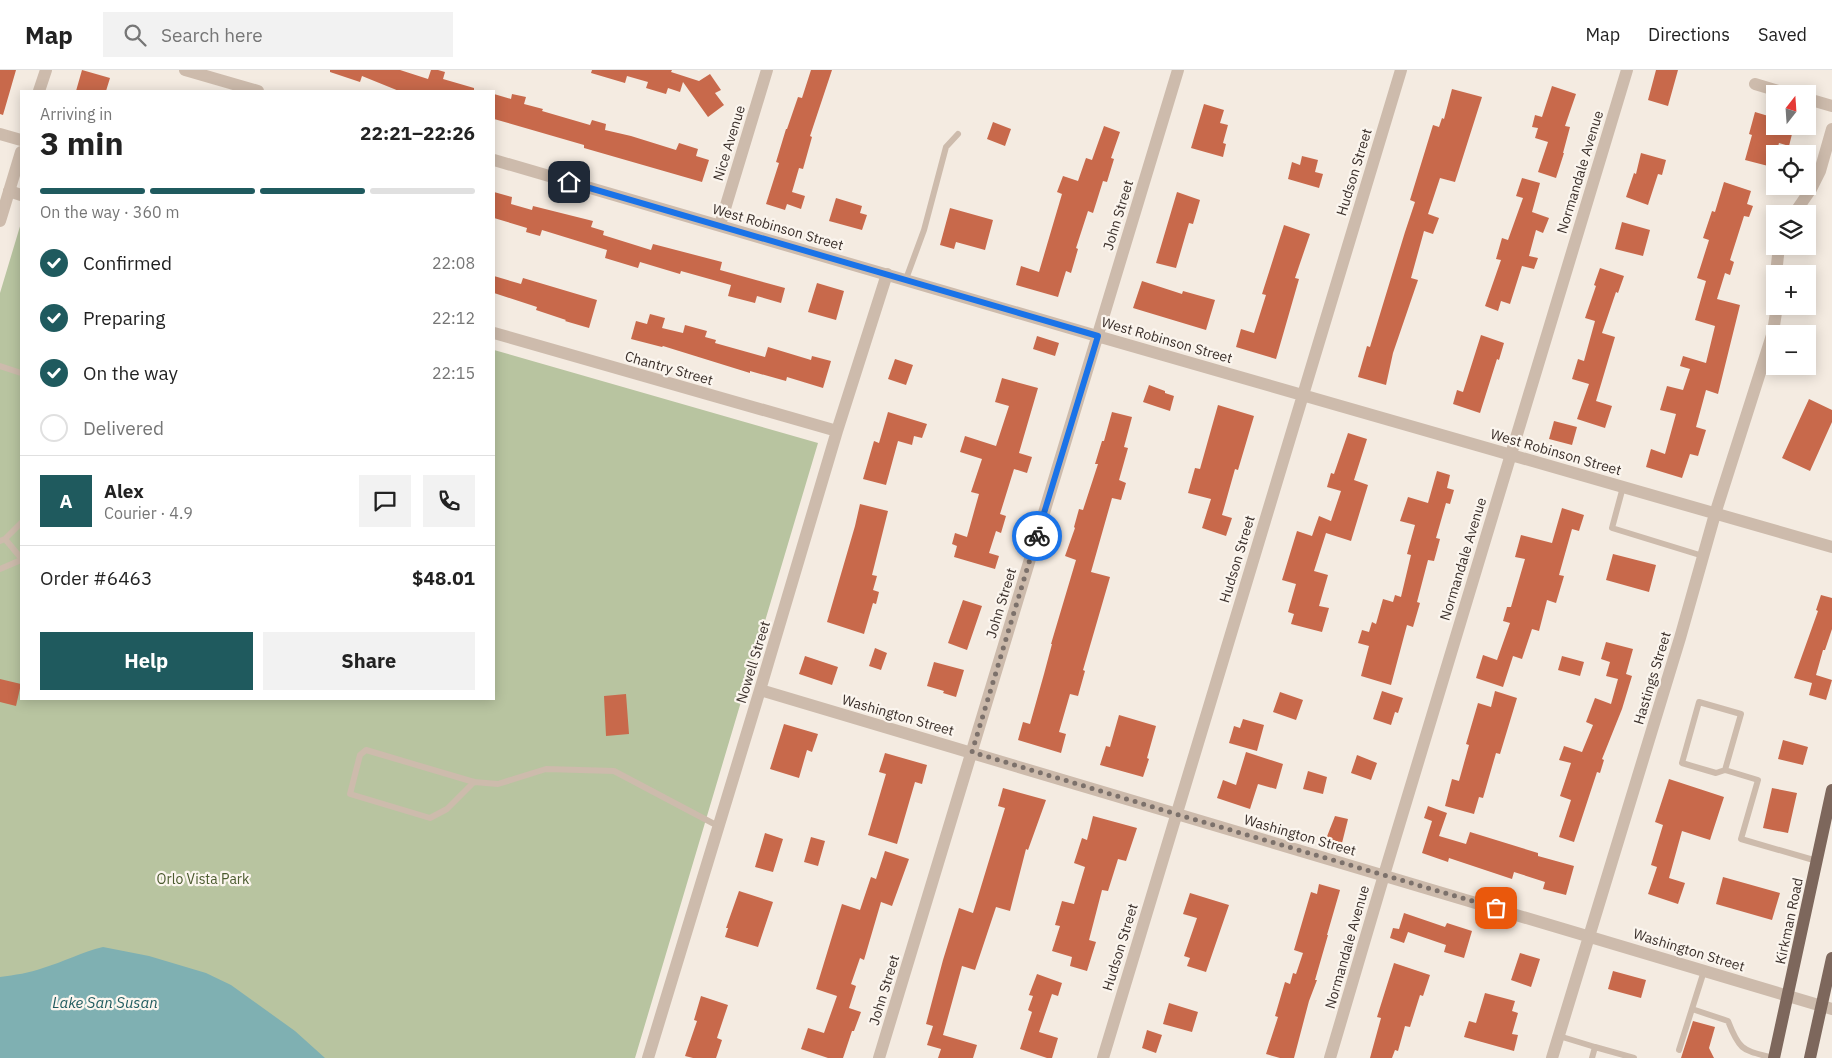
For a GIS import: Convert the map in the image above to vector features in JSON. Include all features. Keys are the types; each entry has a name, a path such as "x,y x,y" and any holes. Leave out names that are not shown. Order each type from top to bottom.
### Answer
{"main road":[{"name":"Kirkman Road","path":"1774,1058 1832,790"},
{"path":"1810,1058 1827,1008 1832,958"}],"street":[{"path":"40,90 46,70"},
{"path":"185,70 255,90"},
{"name":"Nice Avenue","path":"720,226 767,70"},
{"name":"John Street","path":"879,1058 1178,70"},
{"name":"Hudson Street","path":"1103,1058 1401,70"},
{"name":"Normandale Avenue","path":"1330,1058 1627,70"},
{"path":"1755,84 1766,87"},
{"path":"1816,101 1832,106"},
{"path":"1800,205 1820,171 1832,129"},
{"path":"0,134 20,140"},
{"path":"0,221 15,193 20,159"},
{"name":"West Robinson Street","path":"495,160 1832,547"},
{"name":"Nowell Street","path":"648,1058 837,431 887,274"},
{"name":"Hastings Street","path":"1552,1058 1680,638 1715,514 1773,332 1776,315"},
{"name":"Chantry Street","path":"495,333 837,431"},
{"name":"Washington Street","path":"760,690 1827,1008"}],"lane":[{"path":"906,280 924,230 946,147 958,134"},
{"path":"0,366 20,373"},
{"path":"1623,488 1612,528 1703,556"},
{"path":"20,524 3,540 20,558"},
{"path":"0,569 20,559"},
{"path":"1725,770 1741,714 1699,702 1682,763 1716,772 1725,770 1758,780 1741,839 1817,861"},
{"path":"474,782 446,808 430,818 350,794 360,755 366,750 474,782 498,784 546,769 614,771 718,826"},
{"path":"1679,1050 1704,971"},
{"path":"1692,1009 1728,1021 1739,1045 1746,1051 1774,1058"},
{"path":"1559,1036 1634,1058"},
{"path":"1592,1058 1595,1047"}],"green space":[{"name":"Orlo Vista Park","path":"20,226 20,700 495,700 495,350 818,443 635,1058 0,1058 0,293"}],"water":[{"name":"Lake San Susan","path":"103,947 149,956 206,973 231,985 295,1031 325,1058 0,1058 0,977 38,970"}],"building":[{"path":"0,70 16,70 3,115 0,114"},
{"path":"82,70 110,78 106,90 76,90"},
{"path":"330,70 400,70 428,79 431,70 438,70 445,72 443,79 474,88 474,90 397,90 362,76 360,82 330,72"},
{"path":"592,70 672,70 671,72 699,81 710,74 721,90 715,93 724,105 708,117 683,82 680,92 668,88 666,94 646,88 648,82 627,76 625,83 591,73"},
{"path":"811,70 832,70 810,136 812,137 803,169 799,168 792,192 805,196 801,209 787,204 785,210 766,204 779,163 776,162 786,129 798,97 802,98"},
{"path":"1656,70 1678,70 1668,106 1648,100"},
{"path":"1552,86 1576,94 1565,126 1570,127 1556,178 1538,172 1548,142 1535,138 1538,128 1532,127 1535,115 1542,117"},
{"path":"1452,89 1482,97 1455,182 1440,178 1428,214 1439,218 1433,234 1424,231 1411,278 1418,280 1393,353 1386,385 1358,377 1367,346 1370,347 1415,202 1410,200 1433,125 1439,127 1442,118 1444,119"},
{"path":"495,94 511,99 512,94 526,97 524,104 543,109 542,111 590,125 592,120 606,124 605,130 676,150 679,143 698,149 696,156 709,160 702,182 584,148 584,145 495,119"},
{"path":"1204,104 1224,110 1220,123 1228,125 1223,143 1226,144 1223,157 1191,148"},
{"path":"1755,112 1766,115 1766,135 1792,135 1789,145 1779,143 1778,145 1766,145 1766,165 1745,160 1752,135 1749,134"},
{"path":"993,122 1011,129 1005,146 987,139"},
{"path":"1104,126 1120,132 1111,158 1114,159 1107,182 1103,181 1093,213 1088,211 1076,248 1078,249 1071,273 1066,271 1058,297 1016,285 1021,266 1039,272 1062,194 1057,192 1063,176 1078,181 1086,158 1092,160"},
{"path":"1641,153 1666,160 1662,175 1658,174 1648,205 1626,197 1634,173 1636,174"},
{"path":"1302,156 1318,160 1315,172 1323,174 1319,188 1288,179 1292,162 1300,165"},
{"path":"1522,178 1540,183 1532,212 1549,218 1543,233 1536,230 1529,256 1538,258 1534,269 1522,266 1510,304 1501,301 1498,311 1485,306 1501,260 1496,259 1502,238 1508,240 1523,198 1516,196"},
{"path":"1724,182 1751,191 1747,204 1753,206 1749,217 1744,216 1730,260 1734,262 1730,275 1725,273 1717,299 1740,305 1718,394 1706,390 1696,427 1706,430 1698,456 1690,454 1682,478 1646,467 1651,449 1665,454 1676,414 1660,410 1667,386 1683,390 1690,369 1680,366 1683,356 1706,363 1715,326 1695,320 1706,281 1697,278 1709,240 1703,238 1712,211 1715,212"},
{"path":"495,192 512,197 511,204 532,210 533,206 593,221 591,227 604,231 603,235 651,250 653,244 722,262 720,270 785,288 781,303 757,296 755,303 728,296 731,285 681,271 680,274 640,262 638,268 605,258 607,250 542,230 540,236 526,232 527,228 495,218"},
{"path":"1177,192 1200,200 1193,224 1189,223 1176,268 1156,263"},
{"path":"836,198 862,206 860,213 867,215 862,230 829,221"},
{"path":"950,208 993,220 985,250 956,242 954,249 940,245"},
{"path":"1622,222 1650,230 1643,256 1615,249"},
{"path":"1284,225 1310,234 1295,278 1299,279 1276,359 1236,347 1241,329 1254,333 1266,295 1262,294"},
{"path":"1600,268 1624,276 1618,293 1616,292 1602,333 1615,337 1596,401 1612,406 1605,428 1577,419 1589,384 1572,379 1578,359 1584,361 1595,321 1585,318"},
{"path":"495,276 521,284 523,278 597,300 589,328 536,310 537,307 495,293"},
{"path":"1142,281 1182,294 1183,291 1215,300 1206,330 1133,308"},
{"path":"817,283 844,291 836,320 808,312"},
{"path":"650,314 665,318 662,328 683,333 685,325 707,331 705,337 716,340 715,343 765,357 768,347 811,360 812,356 831,361 823,388 787,377 786,381 750,371 750,373 663,346 631,339 636,321 647,324"},
{"path":"1481,335 1504,343 1480,413 1453,404 1457,390 1463,392"},
{"path":"1037,336 1059,343 1055,356 1033,349"},
{"path":"895,359 913,365 906,385 888,379"},
{"path":"1002,378 1038,388 1019,453 1032,457 1027,473 1014,469 1000,514 1006,516 1001,533 996,531 989,553 999,556 995,569 954,557 957,546 952,544 955,533 967,537 979,494 971,492 982,459 960,452 965,436 996,446 1009,406 995,402"},
{"path":"1149,385 1174,396 1170,411 1143,402"},
{"path":"1809,399 1832,410 1832,422 1810,471 1782,458"},
{"path":"1218,405 1254,416 1238,470 1235,469 1222,515 1232,518 1226,536 1202,528 1211,499 1188,493 1195,468 1200,469"},
{"path":"888,412 927,424 922,438 914,436 912,445 898,441 886,485 863,479 874,441 879,443"},
{"path":"1112,412 1132,417 1124,447 1128,448 1119,480 1126,483 1121,500 1112,498 1091,572 1110,577 1083,670 1085,671 1078,696 1070,694 1059,732 1066,734 1061,753 1018,740 1023,722 1030,724 1076,560 1065,556 1075,528 1079,509 1083,510 1098,464 1095,464"},
{"path":"1554,421 1577,427 1572,445 1549,439"},
{"path":"1348,433 1367,439 1354,480 1368,485 1351,541 1326,533 1314,571 1328,575 1319,606 1329,608 1322,632 1291,624 1294,614 1288,612 1296,584 1282,580 1297,531 1312,536 1319,516 1331,521 1341,491 1327,487 1331,473 1334,474"},
{"path":"1437,471 1450,475 1447,488 1454,490 1450,504 1446,503 1436,538 1440,539 1434,561 1428,560 1417,602 1420,603 1413,627 1407,625 1391,685 1361,676 1369,646 1358,643 1362,630 1369,632 1372,622 1376,624 1383,599 1393,602 1395,595 1401,597 1411,555 1407,554 1415,525 1400,521 1408,497 1428,503"},
{"path":"860,504 888,511 872,575 877,576 873,590 879,592 876,604 873,603 864,634 827,622"},
{"path":"1562,508 1584,515 1579,531 1572,529 1559,575 1564,576 1556,603 1547,600 1539,631 1532,629 1522,659 1513,656 1503,687 1476,678 1483,655 1497,660 1510,623 1503,621 1507,607 1511,607 1525,559 1515,557 1521,535 1552,543"},
{"path":"1613,554 1656,565 1649,592 1606,580"},
{"path":"1821,595 1832,598 1832,629 1825,650 1823,650 1816,675 1832,680 1826,700 1809,695 1812,683 1794,678 1818,611 1816,610"},
{"path":"963,600 982,606 967,650 948,643"},
{"path":"1606,642 1633,649 1626,674 1632,676 1622,709 1602,759 1604,760 1600,773 1597,772 1574,842 1559,837 1571,800 1560,796 1571,763 1559,760 1564,746 1582,752 1593,725 1586,722 1595,698 1611,704 1618,679 1606,676 1610,662 1601,659"},
{"path":"875,648 887,653 881,670 869,666"},
{"path":"805,656 838,667 832,685 799,674"},
{"path":"1562,656 1584,662 1580,676 1558,670"},
{"path":"934,662 964,670 956,697 927,686"},
{"path":"0,679 20,684 16,706 0,702"},
{"path":"1382,691 1403,698 1398,713 1395,712 1391,725 1373,719"},
{"path":"1495,691 1517,698 1500,754 1496,753 1483,798 1479,797 1474,814 1445,806 1452,779 1459,781 1469,745 1466,744 1478,703 1491,707"},
{"path":"1280,692 1303,700 1296,720 1273,712"},
{"path":"626,694 629,734 606,736 604,696"},
{"path":"1119,715 1156,726 1143,777 1100,765 1106,746 1110,747"},
{"path":"1243,719 1264,725 1257,751 1229,743 1234,726 1240,728"},
{"path":"784,724 818,734 812,752 807,750 799,778 770,769"},
{"path":"1783,740 1808,747 1803,765 1778,759"},
{"path":"1246,752 1283,764 1276,789 1258,784 1250,809 1217,798 1223,780 1236,785"},
{"path":"885,753 927,765 922,784 915,782 897,844 868,835 886,774 879,772"},
{"path":"1357,755 1377,763 1371,780 1351,773"},
{"path":"1308,771 1327,777 1323,794 1303,789"},
{"path":"1669,779 1724,797 1710,840 1682,831 1669,878 1685,883 1678,904 1648,894 1657,867 1651,865 1663,825 1655,822"},
{"path":"1003,788 1046,800 1028,850 1026,849 1010,911 996,907 975,970 962,966 943,1035 977,1045 973,1058 938,1058 941,1049 927,1045 933,1026 926,1024 959,908 973,913 1005,808 998,806"},
{"path":"1772,788 1797,793 1788,833 1763,828"},
{"path":"1428,806 1447,813 1439,836 1466,844 1470,832 1538,853 1538,856 1574,866 1566,895 1543,889 1545,882 1514,872 1512,879 1449,858 1448,862 1422,853 1432,821 1424,818"},
{"path":"1093,816 1137,828 1126,861 1118,859 1108,891 1102,890 1089,940 1096,942 1087,971 1070,966 1072,957 1052,951 1060,926 1055,925 1062,901 1074,904 1085,867 1074,863 1082,838 1087,840"},
{"path":"1335,816 1348,819 1342,843 1326,839"},
{"path":"765,833 783,839 773,872 755,867"},
{"path":"811,837 825,841 818,866 804,862"},
{"path":"885,851 909,859 892,906 881,902 864,960 860,958 851,984 856,986 849,1008 861,1012 843,1058 828,1058 801,1049 808,1028 824,1033 837,996 816,989 842,904 860,910 871,877 876,879"},
{"path":"1723,877 1780,893 1772,920 1716,904"},
{"path":"1319,884 1340,890 1315,980 1317,980 1309,1001 1294,1058 1280,1058 1266,1054 1278,1017 1275,1016 1285,982 1290,984 1293,973 1296,974 1303,953 1294,950 1311,892 1317,894"},
{"path":"739,891 773,902 758,947 725,937 728,928 726,928"},
{"path":"1190,893 1229,905 1206,972 1187,966 1190,958 1184,956 1197,918 1183,914"},
{"path":"1404,913 1445,927 1447,923 1472,931 1464,958 1444,952 1446,945 1408,932 1404,943 1390,938 1393,928 1399,929"},
{"path":"1520,953 1540,959 1531,987 1511,980"},
{"path":"1394,963 1430,975 1423,996 1420,995 1410,1027 1405,1026 1398,1051 1395,1050 1392,1058 1370,1058 1381,1018 1377,1017"},
{"path":"1613,971 1646,980 1641,998 1608,989"},
{"path":"1037,974 1062,983 1058,996 1052,994 1039,1032 1058,1038 1052,1058 1020,1049 1032,1012 1028,1010 1033,996 1029,995"},
{"path":"1485,993 1515,1001 1512,1011 1518,1013 1512,1034 1518,1035 1514,1051 1464,1037 1469,1021 1476,1023"},
{"path":"701,996 728,1005 717,1038 722,1040 716,1058 685,1056 697,1021 694,1020"},
{"path":"1169,1003 1198,1012 1192,1032 1163,1024"},
{"path":"1693,1021 1715,1027 1709,1048 1714,1058 1681,1058"},
{"path":"1147,1030 1162,1035 1156,1053 1142,1048"}],"way so far":[{"path":"1037,536 972,752 1496,908"}],"route":[{"path":"569,182 1098,336 1037,536"}]}
